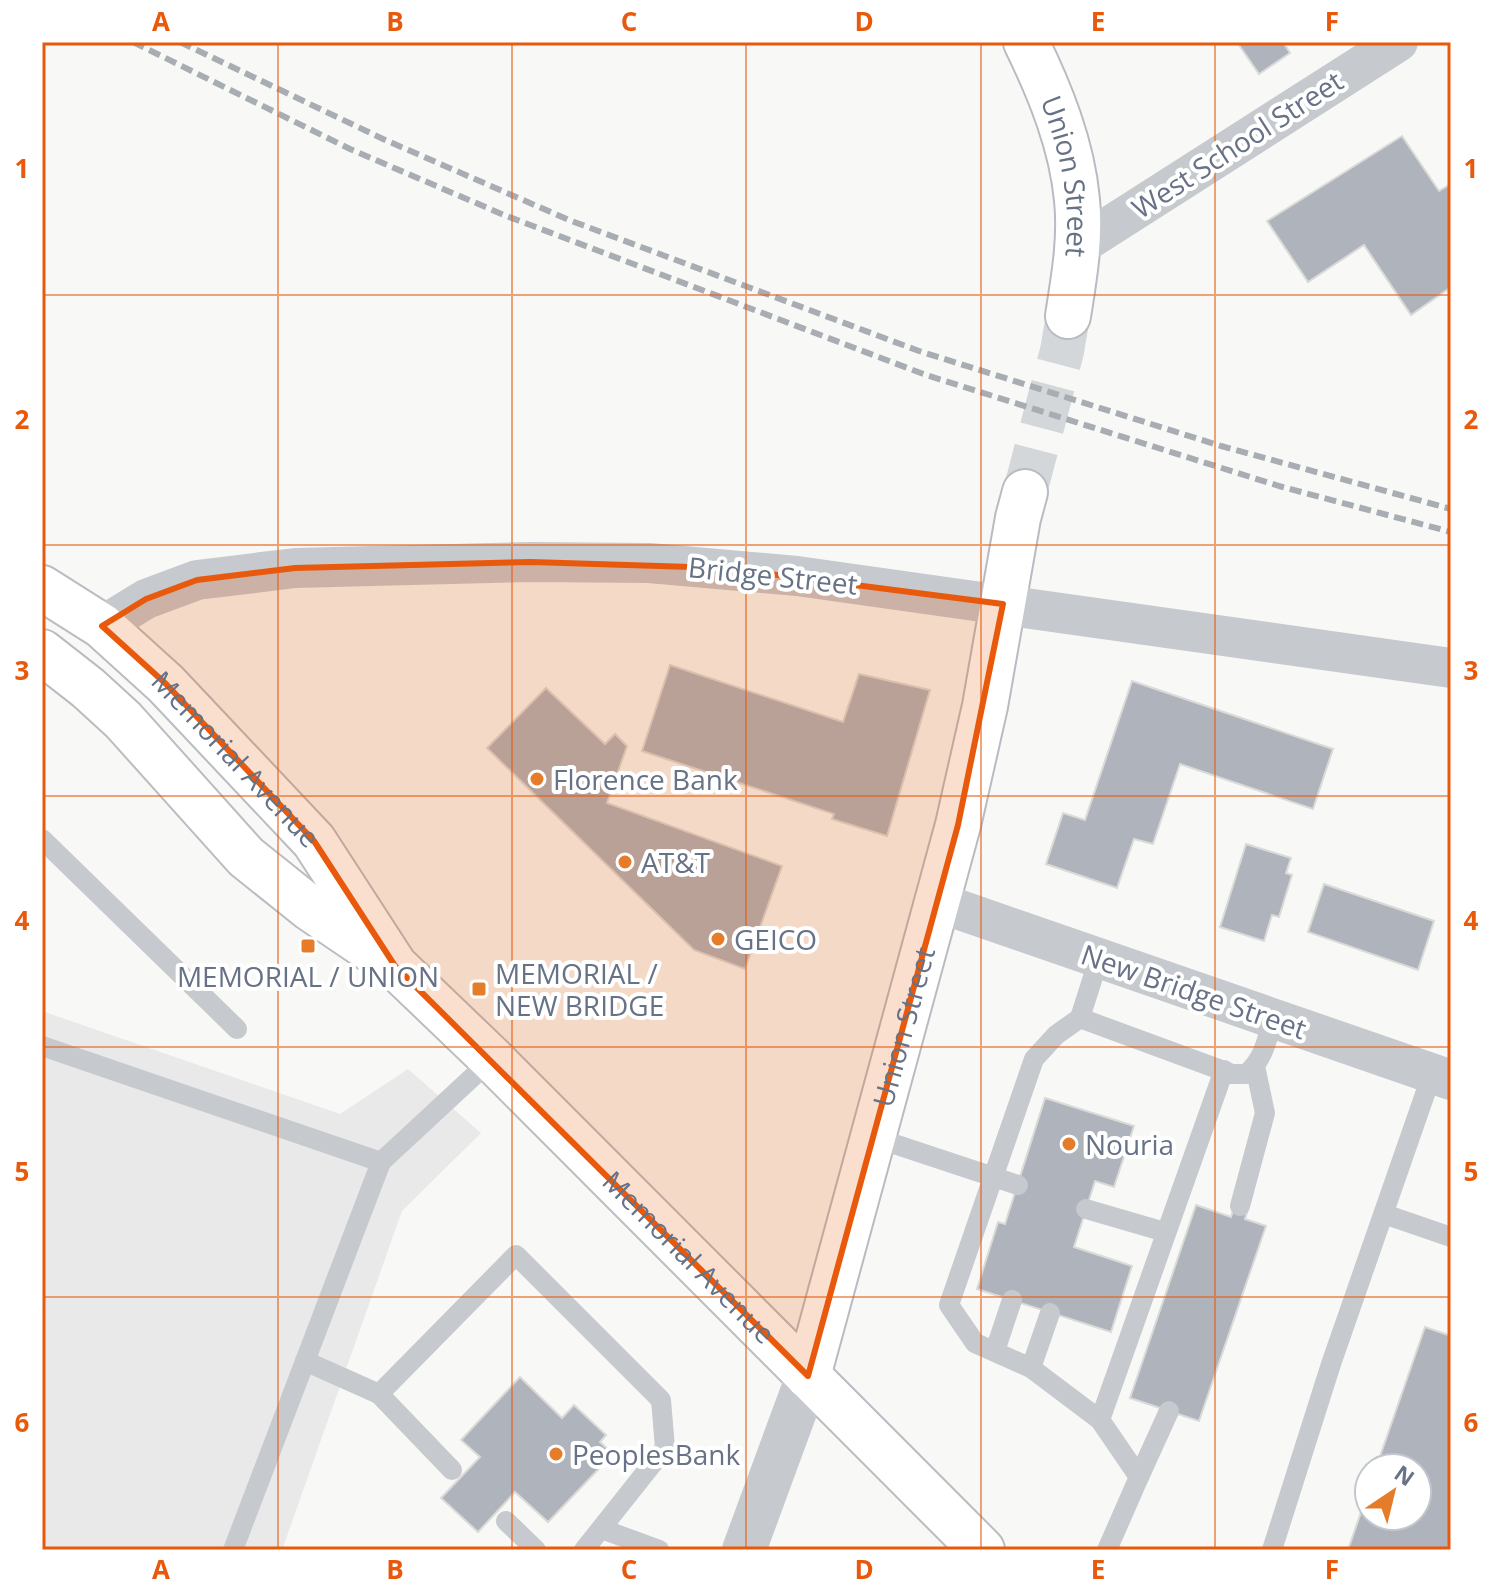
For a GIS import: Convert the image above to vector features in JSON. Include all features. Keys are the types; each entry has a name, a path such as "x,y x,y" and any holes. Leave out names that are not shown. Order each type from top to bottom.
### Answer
{"main road":[{"name":"Union Street","path":"1026,42 1041,72 1066,144 1077,199 1077,247 1068,316"},
{"name":"Union Street","path":"808,1376 937,902 985,706 1025,492"},
{"name":"Memorial Avenue","path":"42,588 102,626 166,684 314,841 395,966"},
{"name":"Memorial Avenue","path":"44,657 88,688 123,720 246,857 311,909 395,966 492,1059 982,1550"}],"street":[{"name":"West School Street","path":"1077,247 1398,42"},
{"name":"Bridge Street","path":"102,626 146,599 197,580 295,568 531,562 649,563 723,568 1003,604 1451,668"},
{"name":"New Bridge Street","path":"937,902 1442,1077"},
{"name":"Union Street","path":"744,1550 808,1376"}],"lane":[{"path":"42,839 237,1029"},
{"path":"1099,958 1080,1018 1056,1035 1034,1059 949,1305 975,1343 1031,1368 1100,1420 1139,1477"},
{"path":"1080,1018 1224,1070 1246,1074 1262,1056 1273,1018"},
{"path":"42,1046 381,1162"},
{"path":"233,1550 381,1162 492,1059"},
{"path":"1240,1206 1265,1113 1255,1066"},
{"path":"1100,1420 1224,1070"},
{"path":"1272,1550 1331,1364 1384,1214 1442,1077"},
{"path":"873,1137 1018,1185"},
{"path":"1086,1209 1165,1232"},
{"path":"1384,1214 1451,1237"},
{"path":"379,1394 516,1255 661,1400 665,1448 584,1550"},
{"path":"995,1351 1012,1300"},
{"path":"1031,1368 1050,1313"},
{"path":"305,1361 379,1394 452,1470"},
{"path":"1107,1550 1169,1411"},
{"path":"506,1521 536,1550"},
{"path":"602,1529 659,1550"}],"highlighted area":[{"path":"531,562 723,568 1003,604 958,825 808,1376 395,966 314,841 166,684 102,626 146,599 197,580 295,568"}],"shaded area":[{"path":"42,1011 340,1114 408,1069 481,1133 402,1211 282,1550 42,1550"}],"building":[{"path":"1237,42 1283,42 1290,53 1259,74"},
{"path":"1402,136 1439,191 1451,184 1451,287 1411,315 1364,245 1308,282 1267,221"},
{"path":"670,665 843,722 859,674 930,690 887,836 832,819 834,814 642,751"},
{"path":"1132,681 1333,749 1313,809 1180,764 1153,844 1134,839 1117,888 1046,864 1063,813 1085,820"},
{"path":"546,688 605,744 615,734 627,746 607,803 782,866 745,969 694,950 487,748"},
{"path":"1246,844 1291,858 1286,873 1292,875 1279,917 1272,915 1264,941 1220,927"},
{"path":"1324,884 1434,921 1418,970 1308,932"},
{"path":"1045,1098 1134,1126 1114,1187 1095,1181 1074,1247 1132,1266 1111,1332 977,1289 998,1222 1005,1224"},
{"path":"1196,1205 1231,1217 1235,1205 1248,1209 1245,1219 1266,1226 1199,1421 1130,1398"},
{"path":"1425,1327 1451,1336 1451,1550 1348,1550 1354,1532 1433,1532 1433,1452 1382,1452"},
{"path":"520,1377 562,1418 574,1405 606,1435 600,1442 613,1454 548,1522 515,1492 478,1532 441,1498 480,1457 461,1440"}],"tunnel":[{"path":"1025,492 1062,351 1068,316"}],"railway":[{"path":"133,42 350,149 504,215 926,375 1279,486 1451,532"},
{"path":"180,42 383,139 569,220 919,351 1221,446 1451,509"}],"place":[{"name":"Florence Bank","path":"537,779"},
{"name":"AT&T","path":"625,862"},
{"name":"GEICO","path":"718,939"},
{"name":"MEMORIAL / UNION","path":"308,946"},
{"name":"MEMORIAL / NEW BRIDGE","path":"479,989"},
{"name":"Nouria","path":"1069,1144"},
{"name":"PeoplesBank","path":"556,1454"}]}
